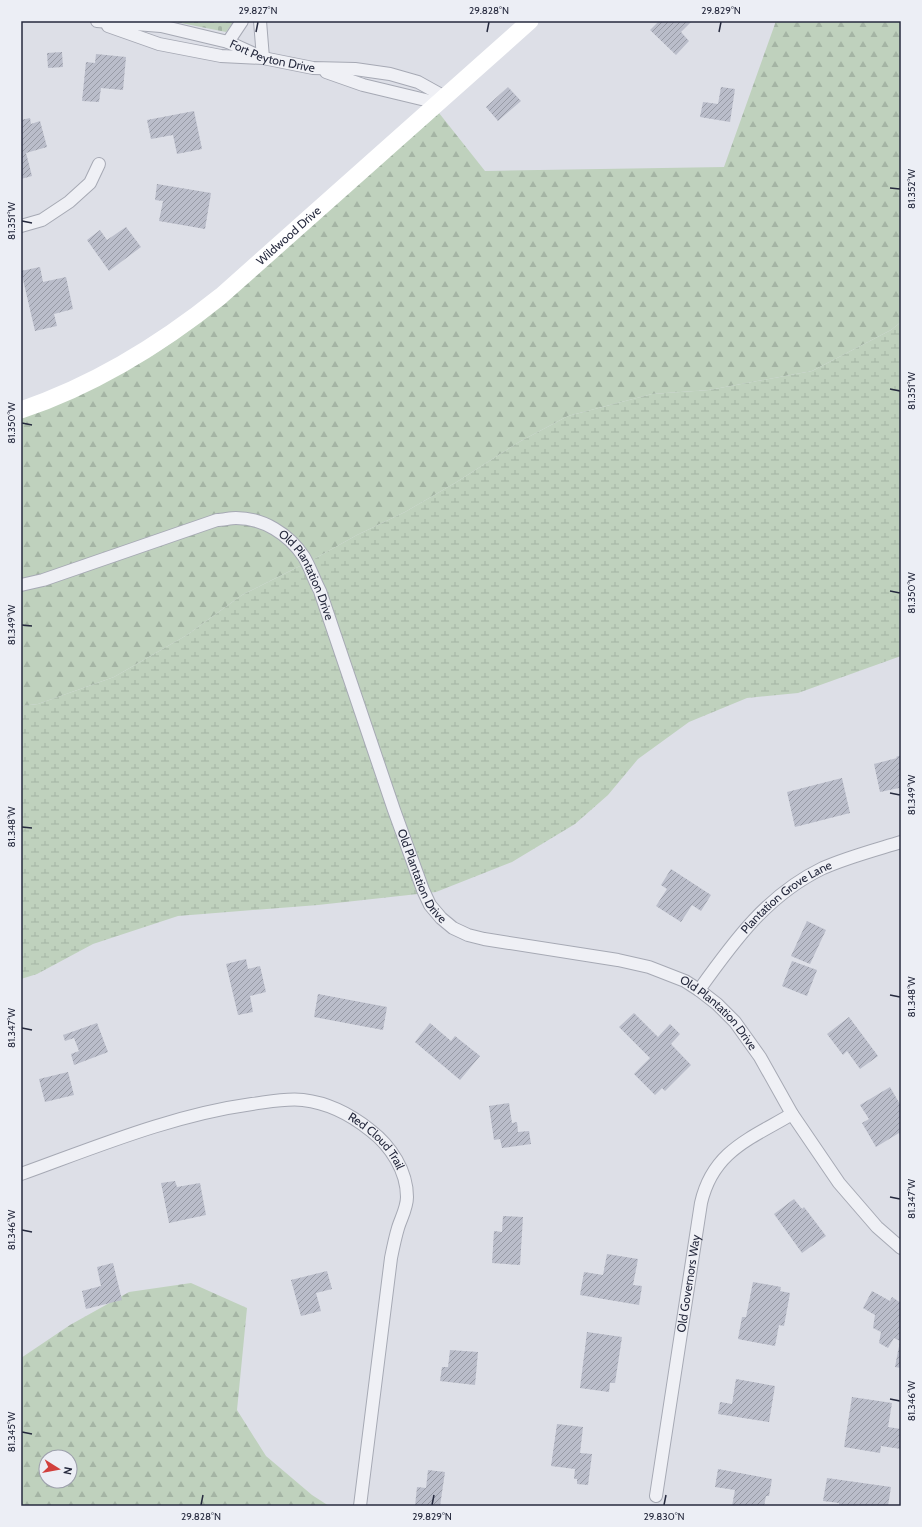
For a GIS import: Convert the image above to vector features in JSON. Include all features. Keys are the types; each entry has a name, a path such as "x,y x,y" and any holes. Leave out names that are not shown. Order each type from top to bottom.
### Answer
{"street":[{"path":"94,21 159,44 221,56 263,58 260,21"},
{"name":"Fort Peyton Drive","path":"97,21 161,26 228,42 263,58 313,68 355,69 390,74 418,82 441,100"},
{"path":"228,42 242,21"},
{"name":"Wildwood Drive","path":"21,410 78,387 121,366 156,345 189,322 530,21"},
{"path":"313,68 363,86 441,100"},
{"path":"21,226 42,220 69,202 90,182 100,164"},
{"name":"Old Plantation Drive","path":"21,585 43,580 217,520 235,518 247,519 274,528 287,538 305,558 320,591 394,810 423,890 430,905 441,918 453,928 468,935 649,967 685,982 699,990 717,1004 735,1022 760,1057 792,1114 851,1198 877,1227 901,1248"},
{"name":"Plantation Grove Lane","path":"699,990 735,940 756,917 779,896 804,878 824,868 857,855 901,842"},
{"name":"Red Cloud Trail","path":"21,1174 151,1127 194,1115 231,1107 283,1100 302,1100 320,1103 338,1109 354,1118 386,1144 396,1158 402,1172 407,1189 407,1198 391,1258 360,1506"},
{"name":"Old Governors Way","path":"656,1496 704,1189 715,1169 729,1152 792,1114"}],"green space":[{"path":"171,21 234,21 226,32"},
{"path":"776,21 901,21 901,322 891,330 812,371 709,390 652,394 568,416 519,442 455,483 405,512 357,535 314,559 242,595 187,635 114,677 38,704 21,706 21,418 125,371 161,350 194,327 439,113 485,171 724,167"},
{"path":"901,322 901,656 798,693 747,698 689,722 638,759 608,795 575,824 512,862 436,892 318,905 178,916 93,944 37,974 21,979 21,706 38,704 114,677 187,635 242,595 314,559 357,535 405,512 455,483 519,442 568,416 652,394 709,390 812,371 891,330"},
{"path":"191,1283 247,1308 237,1410 266,1456 312,1495 329,1506 21,1506 21,1358 70,1325 129,1292"}],"building":[{"path":"659,21 692,21 681,32 689,41 676,55 650,30"},
{"path":"62,52 63,67 48,68 47,53"},
{"path":"96,54 126,57 123,90 101,88 99,102 82,101 86,62 95,63"},
{"path":"508,87 521,101 498,121 486,107"},
{"path":"721,87 735,89 730,122 700,117 703,102 718,104"},
{"path":"194,111 202,149 177,154 173,135 151,139 147,120"},
{"path":"30,118 31,124 40,121 47,147 26,153 32,176 21,179 21,120"},
{"path":"157,184 211,193 205,229 159,221 163,201 155,200"},
{"path":"126,227 141,247 109,271 87,240 100,230 107,240"},
{"path":"40,267 43,282 66,277 73,309 54,314 57,326 35,331 21,271"},
{"path":"901,755 901,792 899,788 880,792 874,764 897,758 896,757"},
{"path":"842,778 850,813 795,827 787,792"},
{"path":"671,869 711,895 701,911 692,905 681,922 656,906 667,889 661,885"},
{"path":"807,921 826,930 810,964 791,956"},
{"path":"246,959 248,969 260,966 266,992 250,996 253,1012 238,1015 226,964"},
{"path":"792,961 817,970 807,996 782,986"},
{"path":"318,994 387,1007 383,1030 314,1017"},
{"path":"634,1013 658,1037 670,1024 680,1034 671,1044 691,1065 665,1091 662,1088 655,1095 634,1074 650,1058 619,1027"},
{"path":"849,1017 878,1056 860,1069 847,1051 843,1055 827,1034"},
{"path":"97,1023 108,1052 74,1065 71,1054 79,1051 74,1038 65,1041 63,1035"},
{"path":"430,1023 451,1041 455,1036 480,1056 460,1080 415,1042"},
{"path":"68,1072 74,1095 45,1102 39,1079"},
{"path":"890,1087 901,1106 901,1137 899,1133 876,1147 862,1123 869,1119 860,1105"},
{"path":"509,1103 512,1123 517,1122 518,1132 529,1131 531,1144 502,1148 500,1139 494,1140 489,1106"},
{"path":"175,1181 177,1187 200,1183 206,1215 169,1223 161,1183"},
{"path":"794,1199 802,1209 804,1207 826,1236 802,1253 774,1214"},
{"path":"503,1216 523,1217 520,1265 492,1263 494,1231 502,1232"},
{"path":"607,1254 638,1259 633,1285 642,1286 639,1305 580,1295 584,1272 603,1275"},
{"path":"113,1263 122,1300 86,1309 82,1291 101,1286 97,1267"},
{"path":"327,1271 332,1289 316,1293 321,1311 301,1316 291,1280"},
{"path":"753,1282 781,1287 780,1291 790,1293 784,1326 779,1325 775,1346 738,1339 742,1317 746,1317"},
{"path":"872,1291 890,1301 892,1297 901,1303 901,1368 895,1367 900,1341 894,1338 888,1348 879,1343 881,1332 873,1328 875,1315 863,1308"},
{"path":"587,1332 622,1337 615,1383 610,1383 609,1392 580,1388"},
{"path":"450,1350 478,1352 475,1385 440,1381 442,1367 448,1367"},
{"path":"736,1379 775,1386 769,1422 718,1414 720,1402 732,1404"},
{"path":"852,1397 892,1403 888,1427 901,1429 901,1449 881,1446 880,1453 844,1447"},
{"path":"557,1424 583,1427 580,1453 592,1454 588,1485 577,1484 577,1479 574,1479 575,1469 551,1466"},
{"path":"718,1469 772,1479 769,1496 766,1496 764,1506 732,1506 735,1490 715,1487"},
{"path":"428,1470 445,1472 440,1506 415,1506 417,1487 426,1488"},
{"path":"827,1478 891,1487 888,1506 839,1506 839,1503 823,1501"}]}
